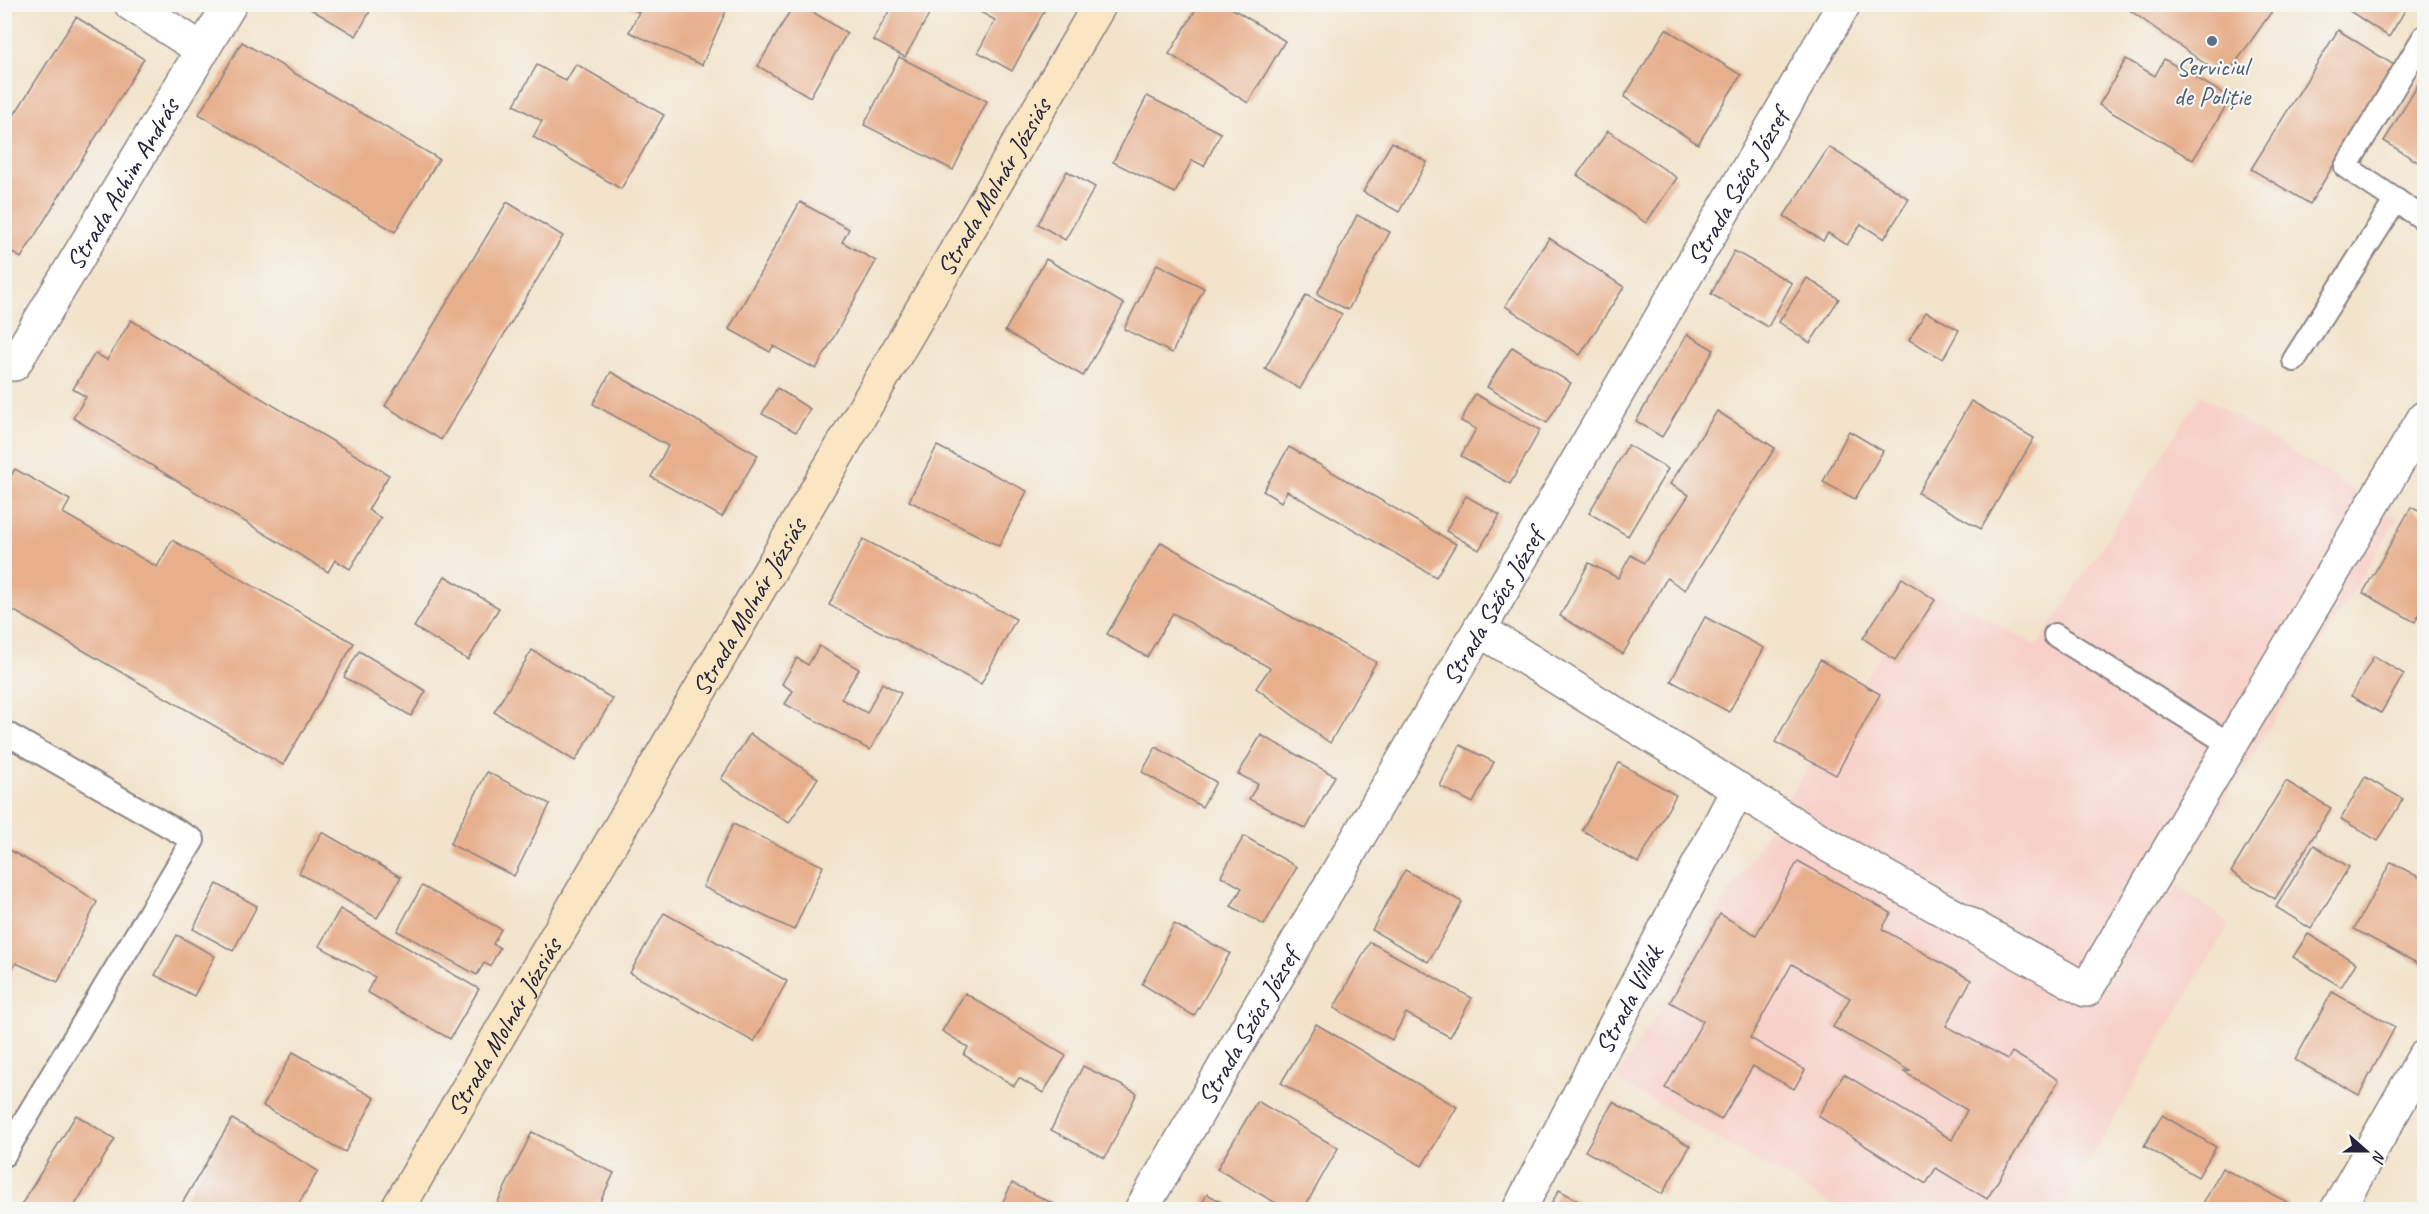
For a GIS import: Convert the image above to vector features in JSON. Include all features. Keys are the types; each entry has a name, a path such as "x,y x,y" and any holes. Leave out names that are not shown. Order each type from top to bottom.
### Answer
{"street":[{"path":"131,4 202,50"},
{"name":"Strada Achim András","path":"14,364 230,4"},
{"name":"Strada Molnár Józsiás","path":"397,1209 1101,4"},
{"name":"Strada Szőcs József","path":"1141,1209 1844,4"},
{"path":"1480,630 1828,845 2086,990 2424,418"},
{"name":"Strada Villák","path":"1519,1209 1738,789"},
{"path":"2337,1209 2424,1057"}],"lane":[{"path":"2424,37 2346,167 2424,219"},
{"path":"2294,360 2396,200"},
{"path":"2055,635 2231,745"},
{"path":"4,732 193,840 4,1155"}],"shaded area":[{"path":"2201,395 2398,518 2175,882 2229,924 2061,1209 1840,1209 1616,1080 1779,812 1925,586 2037,646"}],"building":[{"path":"302,4 374,4 356,36"},
{"path":"622,4 729,4 702,65 629,32 639,12"},
{"path":"794,4 800,4 847,33 810,97 758,66"},
{"path":"893,4 910,4 929,15 905,57 873,40"},
{"path":"966,4 1048,4 1012,71 978,52 995,20"},
{"path":"1199,4 1225,4 1285,41 1248,103 1169,54"},
{"name":"Serviciul de Poliție","path":"2121,4 2277,4 2225,78"},
{"path":"2339,4 2409,4 2389,37"},
{"path":"76,17 144,59 21,258 4,247 4,131"},
{"path":"1666,29 1741,75 1698,144 1624,97"},
{"path":"2338,30 2394,65 2310,204 2251,169"},
{"path":"242,42 439,159 395,232 199,114"},
{"path":"899,57 987,101 953,170 864,125"},
{"path":"2126,59 2155,76 2164,59 2231,98 2193,160 2099,105"},
{"path":"576,64 664,115 621,189 533,137 542,121 514,105 537,65 566,81"},
{"path":"2424,75 2424,166 2384,141"},
{"path":"1147,96 1221,133 1204,166 1192,160 1175,193 1113,162"},
{"path":"1608,131 1677,178 1646,223 1577,175"},
{"path":"1392,142 1427,162 1399,212 1363,192"},
{"path":"1829,147 1909,199 1884,239 1861,224 1847,245 1828,233 1823,241 1784,216"},
{"path":"1067,171 1095,187 1065,240 1038,224"},
{"path":"507,202 563,236 441,440 385,406"},
{"path":"800,202 849,229 842,242 876,261 816,369 773,346 770,352 729,329"},
{"path":"1357,215 1390,232 1348,310 1317,294"},
{"path":"1549,238 1624,287 1580,355 1505,306"},
{"path":"1734,251 1792,283 1768,327 1711,294"},
{"path":"1046,259 1124,304 1083,376 1005,331"},
{"path":"1157,264 1204,288 1172,353 1124,329"},
{"path":"1807,278 1839,299 1810,343 1779,322"},
{"path":"1306,295 1342,314 1300,389 1265,369"},
{"path":"1926,312 1959,330 1943,359 1909,340"},
{"path":"131,320 389,475 368,510 381,518 350,569 335,560 328,572 73,418 86,397 73,389 95,353 107,360"},
{"path":"1687,334 1714,350 1662,437 1636,421"},
{"path":"1512,347 1571,383 1547,423 1487,387"},
{"path":"611,372 758,455 722,517 651,477 668,446 593,404"},
{"path":"777,388 810,409 796,432 762,414"},
{"path":"1475,394 1540,430 1510,484 1461,456 1476,429 1461,421"},
{"path":"1971,401 2034,438 1981,529 1918,493"},
{"path":"1717,411 1775,448 1685,590 1667,578 1623,654 1560,616 1589,563 1618,578 1631,555 1644,563 1689,495 1670,484"},
{"path":"1849,431 1883,451 1855,499 1823,482"},
{"path":"1628,445 1668,469 1628,536 1589,513"},
{"path":"937,446 1027,491 999,546 909,501"},
{"path":"1289,447 1456,544 1436,577 1287,491 1281,502 1263,491"},
{"path":"15,469 70,500 63,513 157,567 172,540 354,643 283,765 4,605 4,487"},
{"path":"1466,496 1500,515 1479,550 1446,531"},
{"path":"2411,507 2424,514 2424,606 2415,622 2363,593"},
{"path":"863,539 1016,619 981,684 829,605"},
{"path":"1161,542 1297,620 1376,662 1330,743 1256,688 1270,668 1173,613 1147,657 1107,634"},
{"path":"445,576 499,608 468,660 414,627"},
{"path":"1902,578 1935,600 1895,660 1863,638"},
{"path":"1705,617 1764,648 1729,712 1671,681"},
{"path":"819,646 859,669 841,699 867,713 882,683 901,693 870,750 785,704 793,691 782,684 797,658 808,665"},
{"path":"532,650 613,699 575,761 494,712"},
{"path":"359,651 426,691 411,716 344,677"},
{"path":"2374,656 2404,674 2381,713 2351,696"},
{"path":"1820,660 1880,694 1836,775 1775,742"},
{"path":"750,734 818,778 789,823 721,779"},
{"path":"1261,735 1335,776 1306,829 1249,799 1258,784 1238,774"},
{"path":"1460,745 1494,762 1473,803 1440,786"},
{"path":"1156,747 1216,782 1202,807 1142,772"},
{"path":"1619,763 1676,795 1638,863 1582,830"},
{"path":"487,772 550,804 514,876 450,844"},
{"path":"2365,777 2403,799 2378,841 2341,819"},
{"path":"2286,781 2331,808 2275,899 2231,872"},
{"path":"733,824 823,866 794,930 703,887"},
{"path":"322,832 401,877 377,918 299,873"},
{"path":"1244,836 1297,867 1264,925 1231,906 1242,888 1221,876"},
{"path":"2314,845 2349,867 2311,929 2276,907"},
{"path":"4,847 97,902 58,982 16,963 4,982"},
{"path":"1798,861 1891,913 1882,929 1971,980 1946,1026 2008,1059 2012,1052 2059,1080 1987,1199 1936,1168 1926,1184 1818,1116 1844,1074 1952,1140 1967,1110 1904,1072 1910,1071 1833,1027 1850,998 1792,964 1750,1038 1805,1070 1794,1089 1753,1066 1721,1120 1665,1088 1703,1021 1670,1002 1720,914 1756,935"},
{"path":"2391,862 2424,880 2424,967 2354,929"},
{"path":"1405,870 1462,902 1428,962 1372,930"},
{"path":"217,884 257,906 233,951 193,929"},
{"path":"422,886 501,929 493,944 500,948 490,966 484,963 477,975 397,931"},
{"path":"340,909 479,989 450,1039 367,992 375,977 319,946"},
{"path":"664,913 787,981 754,1042 630,973"},
{"path":"1174,924 1230,953 1194,1016 1142,984"},
{"path":"2308,934 2356,963 2341,987 2293,957"},
{"path":"177,935 215,956 194,996 155,975"},
{"path":"1370,942 1472,998 1450,1037 1406,1013 1392,1040 1334,1008"},
{"path":"2332,992 2395,1027 2359,1095 2295,1060"},
{"path":"965,993 1066,1056 1043,1093 1019,1078 1014,1086 964,1055 968,1047 942,1031"},
{"path":"1316,1024 1457,1107 1422,1166 1281,1083"},
{"path":"293,1052 375,1098 345,1152 263,1106"},
{"path":"1083,1066 1137,1093 1105,1158 1051,1130"},
{"path":"1257,1101 1338,1148 1303,1210 1288,1210 1217,1169"},
{"path":"1613,1102 1690,1146 1662,1194 1585,1151"},
{"path":"76,1115 115,1139 72,1210 18,1210"},
{"path":"2162,1115 2216,1147 2198,1177 2144,1146"},
{"path":"232,1119 318,1171 295,1210 178,1210"},
{"path":"532,1132 614,1173 596,1210 507,1210 497,1204"},
{"path":"2222,1168 2289,1203 2285,1210 2200,1210"},
{"path":"1012,1183 1066,1210 999,1210"},
{"path":"1559,1190 1594,1210 1548,1210"},
{"path":"1207,1194 1236,1210 1199,1210"}],"place":[{"name":"Serviciul de Poliție","path":"2212,41"}]}
